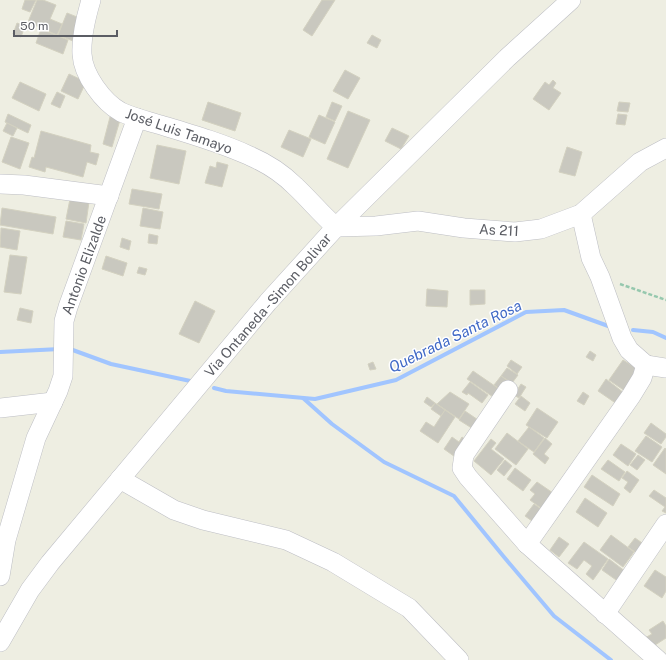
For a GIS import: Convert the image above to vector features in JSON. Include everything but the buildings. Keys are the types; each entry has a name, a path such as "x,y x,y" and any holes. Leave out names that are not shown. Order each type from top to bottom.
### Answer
{"street":[{"name":"José Luis Tamayo","path":"91,0 83,32 82,55 88,77 105,100 120,111 137,118 214,142 250,156 276,170 294,185 336,227"},
{"name":"Via Ontaneda - Simon Bolivar","path":"0,642 30,590 50,563 268,302 336,227 506,58 571,0"},
{"name":"Antonio Elizalde","path":"0,576 6,540 36,438 53,402 63,376 64,321 68,307 137,118"},
{"name":"As 211","path":"336,227 376,226 418,220 464,228 516,232 541,229 582,214 640,162 666,148"},
{"path":"0,184 24,185 109,196"},
{"path":"582,214 591,258 600,277 622,338 629,350 646,365 666,368"},
{"path":"528,544 631,396 642,378 646,365"},
{"path":"508,390 464,455 462,468 468,478 528,544 658,660"},
{"path":"0,408 53,402"},
{"path":"120,479 174,510 203,520 286,540 333,562 409,608 459,660"},
{"path":"605,614 660,546 666,524"}],"path":[{"path":"614,282 666,300"}],"waterway":[{"name":"Quebrada Santa Rosa","path":"214,388 226,391 315,399 396,380 526,312 564,310 611,327"},
{"name":"Quebrada Santa Rosa","path":"633,330 653,332 666,338"},
{"name":"Quebrada Santa Rosa","path":"0,352 60,349"},
{"path":"70,349 111,364 195,382"},
{"path":"303,398 332,424 384,462 454,496 554,616 611,660"}]}
